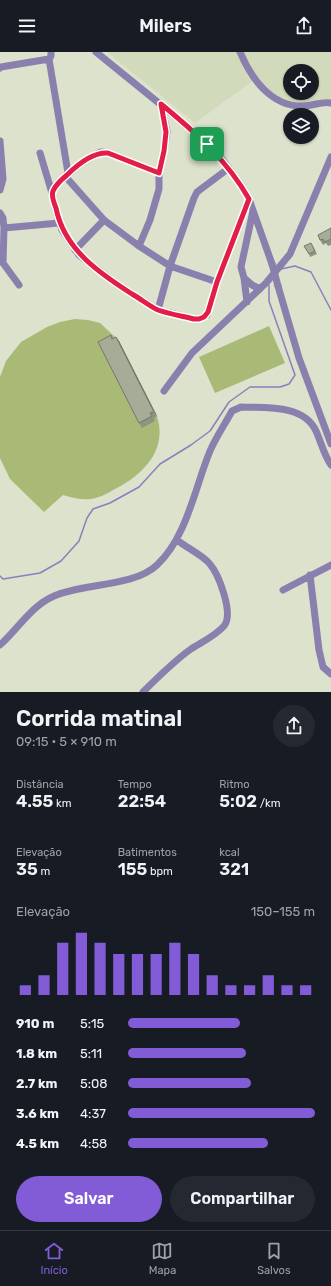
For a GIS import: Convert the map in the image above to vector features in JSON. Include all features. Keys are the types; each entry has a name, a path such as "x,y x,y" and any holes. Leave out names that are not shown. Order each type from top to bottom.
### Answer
{"street":[{"path":"96,52 192,130 222,159 241,185 254,210 272,264 299,358 331,444"},
{"path":"240,52 254,80 262,88 282,102 303,106 331,103"},
{"path":"0,68 50,55 67,174 104,220 139,246 170,266 217,282"},
{"path":"139,246 159,189 159,173 164,151 166,132 161,104"},
{"path":"0,141 3,179 0,190"},
{"path":"52,193 58,183 67,174 95,154 101,152 108,153 159,173"},
{"path":"40,153 59,223 75,250 85,260 118,285 158,310 194,319 204,317 208,312 217,282 249,199"},
{"path":"164,391 192,353 260,289 290,254 331,157"},
{"path":"158,310 170,266 197,192 229,168"},
{"path":"246,302 244,278 241,267 254,210"},
{"path":"0,213 4,228 1,265 19,285"},
{"path":"75,250 104,220"},
{"path":"4,228 59,223"},
{"path":"244,278 252,285 260,289"},
{"path":"0,645 36,608 53,597 70,591 139,576 156,566 177,540 211,449 232,411 236,408 241,407 282,410 291,411 302,415 311,422 316,430 331,465"},
{"path":"143,692 190,649 224,626 227,620 224,593 213,567 177,540"},
{"path":"283,590 331,565"},
{"path":"310,575 319,650 323,668 331,674"}],"shaded area":[{"path":"107,52 331,52 331,103 282,102 254,80 195,123"}],"green space":[{"path":"75,319 100,323 119,341 157,416 159,440 156,451 143,470 124,484 97,498 84,499 63,495 44,512 10,479 0,458 0,377 6,361 21,342 47,327 60,322"},
{"path":"269,326 285,363 215,393 199,357"}],"building":[{"path":"331,228 331,239 325,242 323,239 320,240 318,235"},
{"path":"311,243 315,251 309,254 304,246"},
{"path":"111,335 112,339 116,337 154,412 150,413 152,416 139,423 98,342"}],"waterway":[{"path":"281,269 295,266 311,272 331,310"},
{"path":"0,576 3,579 40,573 61,561 79,541 87,518 93,509 110,503 139,487 160,464 191,445 210,431 229,402 250,387 280,387 289,384 295,375 269,301 269,285"}],"route":[{"path":"161,104 207,144 229,168 249,199 217,282 207,315 199,319 194,319 158,310 118,285 79,255 62,230 52,193 58,183 68,173 95,154 101,152 108,153 159,173 164,151 166,132 161,104"}]}
